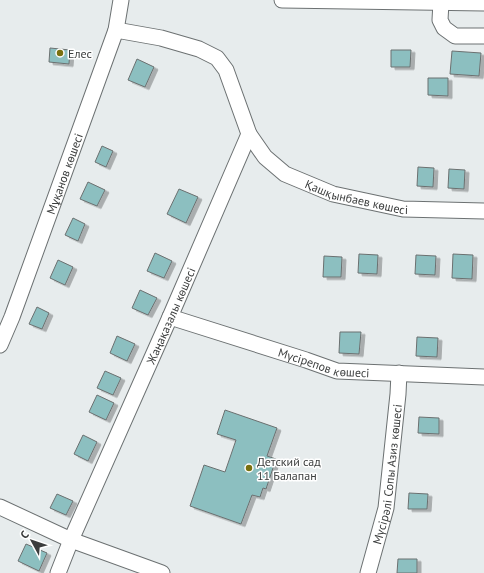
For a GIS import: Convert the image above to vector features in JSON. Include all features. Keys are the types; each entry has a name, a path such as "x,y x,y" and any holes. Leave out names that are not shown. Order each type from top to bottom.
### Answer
{"street":[{"name":"Мұқанов көшесі","path":"0,345 6,314 116,30 121,0"},
{"path":"282,0 484,3"},
{"path":"441,2 440,20 444,28 456,36 484,36"},
{"path":"116,30 161,38 199,49 217,58 226,70 249,134"},
{"name":"Қашқынбаев көшесі","path":"249,134 265,157 284,174 333,194 403,209 484,211"},
{"name":"Жаңақазалы көшесі","path":"58,573 71,540 249,134"},
{"name":"Мүсірепов көшесі","path":"170,317 337,371 484,376"},
{"name":"Мүсірәлі Сопы Азиз көшесі","path":"368,573 386,508 399,373"},
{"path":"0,507 71,540 162,573"}],"building":[{"path":"50,48 70,50 69,64 49,62"},
{"path":"391,50 411,50 410,67 391,67"},
{"path":"452,51 481,53 479,76 450,74"},
{"path":"137,59 154,67 145,87 128,80"},
{"path":"428,78 448,78 448,96 428,95"},
{"path":"102,146 113,151 106,167 95,162"},
{"path":"418,167 434,168 433,187 417,186"},
{"path":"449,169 465,170 464,189 448,188"},
{"path":"88,182 105,190 97,206 80,199"},
{"path":"179,189 198,197 186,223 167,214"},
{"path":"73,218 85,224 78,241 65,235"},
{"path":"155,253 172,261 164,278 147,271"},
{"path":"359,254 378,255 377,274 358,273"},
{"path":"453,254 473,255 472,279 452,278"},
{"path":"416,255 436,256 435,275 415,274"},
{"path":"324,256 342,257 341,277 323,277"},
{"path":"58,260 73,267 65,285 50,278"},
{"path":"140,290 157,298 148,315 132,308"},
{"path":"37,307 49,313 42,329 29,324"},
{"path":"340,332 361,332 359,354 339,353"},
{"path":"117,336 135,344 127,361 110,353"},
{"path":"417,337 438,338 437,357 416,356"},
{"path":"105,371 121,378 113,395 97,388"},
{"path":"97,395 114,403 106,420 89,412"},
{"name":"Детский сад 11 Балапан","path":"225,410 277,428 267,456 276,459 266,489 263,488 260,497 252,495 241,524 190,506 204,465 225,472 236,440 217,434"},
{"path":"419,417 439,418 439,434 418,433"},
{"path":"83,435 97,442 88,461 74,454"},
{"path":"409,493 428,494 427,509 408,509"},
{"path":"57,494 73,501 66,515 50,508"},
{"path":"26,544 47,553 39,571 18,561"},
{"path":"398,559 417,559 417,573 397,573"}],"place":[{"name":"Елес","path":"60,53"},
{"name":"Детский сад 11 Балапан","path":"249,468"}]}
